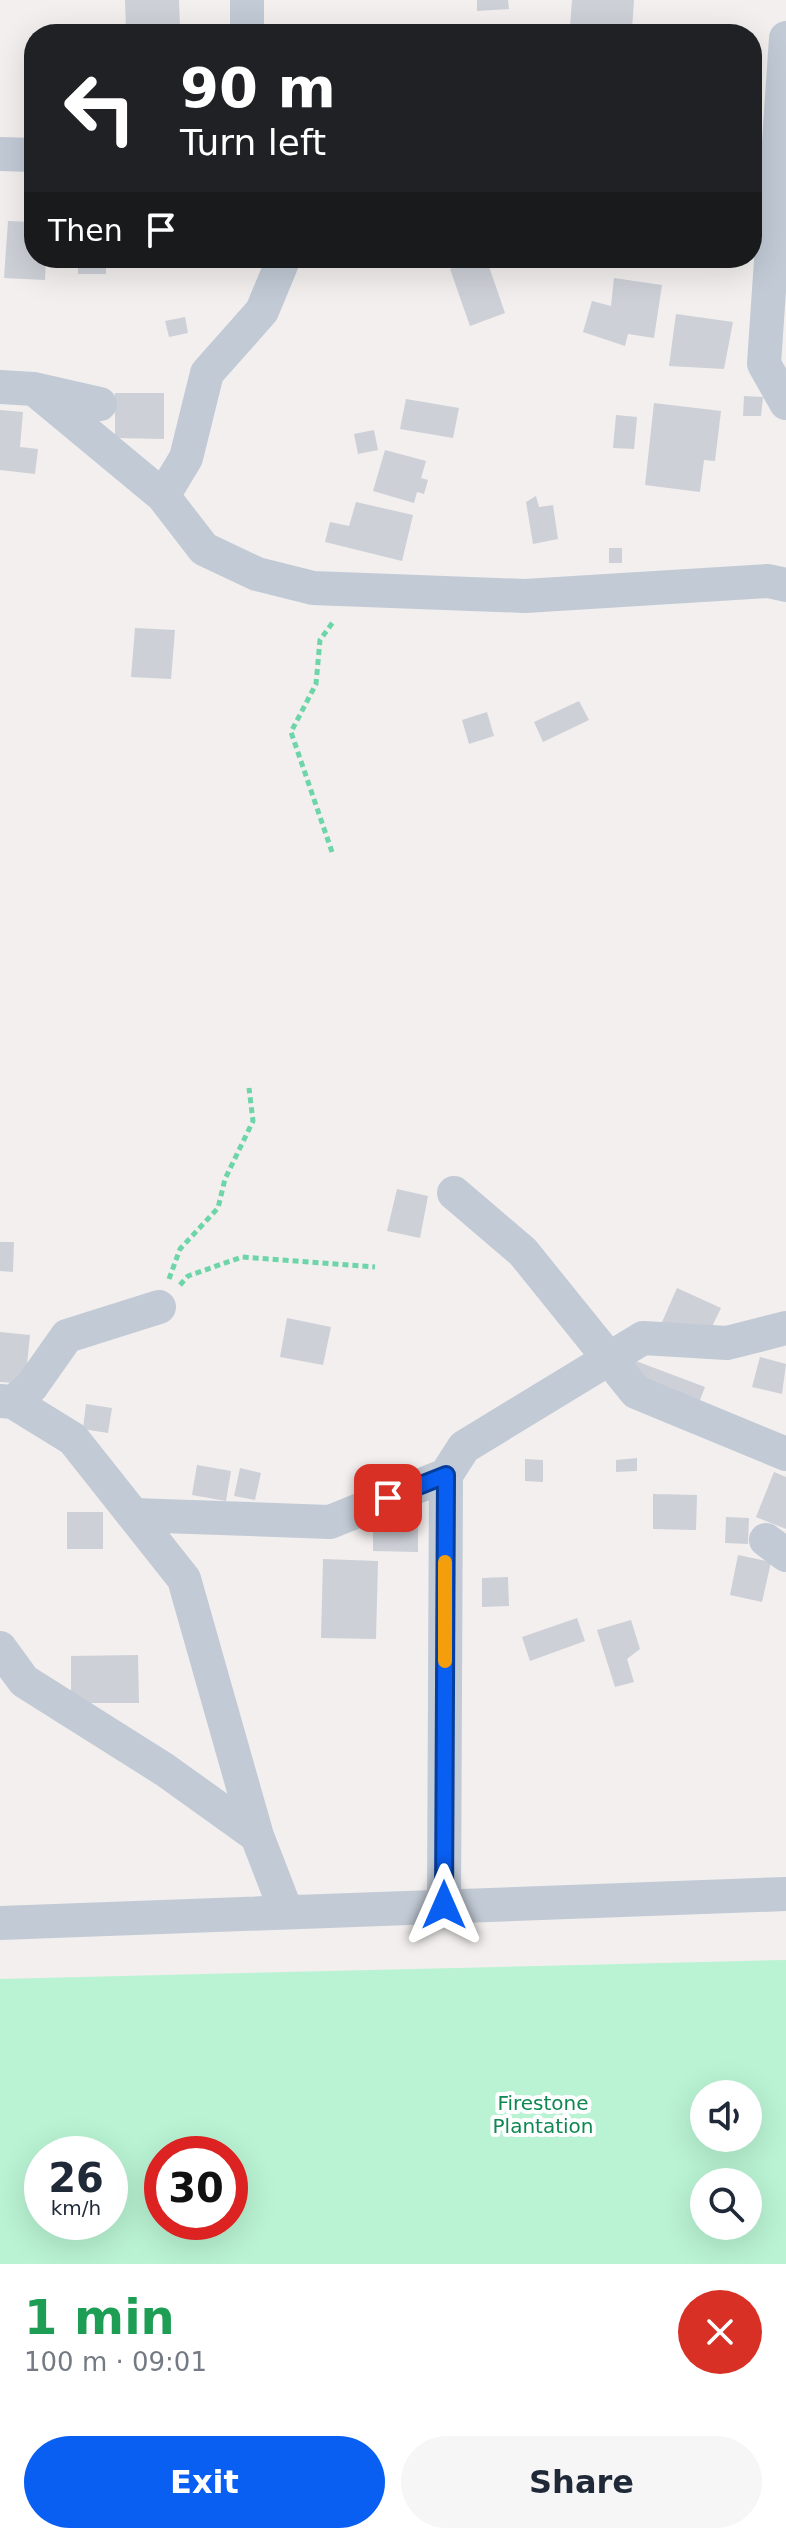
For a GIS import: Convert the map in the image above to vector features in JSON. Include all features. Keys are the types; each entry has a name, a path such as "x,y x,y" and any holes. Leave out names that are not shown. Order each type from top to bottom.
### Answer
{"street":[{"path":"247,0 247,24"},
{"path":"786,38 772,170 764,364 786,403"},
{"path":"0,154 24,155"},
{"path":"163,496 186,458 207,373 262,311 280,268"},
{"path":"0,387 34,389 100,404"},
{"path":"34,389 163,496 204,549 257,574 313,588 525,596 768,581 786,585"},
{"path":"454,1193 523,1252 636,1392 786,1454"},
{"path":"159,1307 67,1336 31,1387 7,1401 73,1439 184,1579 257,1836 286,1911"},
{"path":"444,1905 446,1475 464,1447 610,1361 643,1338 727,1343 786,1328"},
{"path":"134,1515 330,1522 446,1475"},
{"path":"0,1648 24,1681 165,1770 257,1836"},
{"path":"0,1923 786,1894"}],"path":[{"path":"332,852 291,732 316,684 320,640 356,589"},
{"path":"159,1307 180,1249 218,1208 225,1179 253,1121 249,1088"},
{"path":"159,1307 188,1276 242,1257 375,1267"}],"green space":[{"name":"Firestone Plantation","path":"786,1960 786,2264 0,2264 0,1979"}],"building":[{"path":"125,0 179,0 180,24 126,24"},
{"path":"477,0 508,0 509,9 477,11"},
{"path":"572,0 634,0 632,24 570,24"},
{"path":"8,221 24,222 24,268 46,268 45,280 4,278"},
{"path":"78,268 106,268 106,274 78,274"},
{"path":"489,268 505,313 470,326 450,269"},
{"path":"614,278 662,285 654,338 628,334 625,346 583,332 592,301 611,306"},
{"path":"676,314 733,322 724,369 669,366"},
{"path":"185,317 188,333 169,337 165,321"},
{"path":"115,393 164,393 164,439 115,438"},
{"path":"744,396 763,397 761,416 743,416"},
{"path":"406,399 459,408 453,438 400,429"},
{"path":"654,403 721,411 715,461 704,460 700,492 645,485"},
{"path":"0,410 23,412 20,447 38,449 35,474 0,470"},
{"path":"616,415 637,417 634,449 613,448"},
{"path":"374,430 378,450 358,454 354,434"},
{"path":"385,450 426,461 421,478 428,480 424,494 417,492 414,503 373,491"},
{"path":"536,496 539,507 553,505 558,539 533,544 526,502"},
{"path":"356,502 413,515 402,561 325,542 330,522 349,526"},
{"path":"609,548 622,548 622,563 609,563"},
{"path":"135,628 175,630 171,679 131,677"},
{"path":"579,701 589,720 543,742 534,722"},
{"path":"487,712 494,736 469,744 462,720"},
{"path":"397,1189 428,1196 420,1238 387,1231"},
{"path":"0,1242 14,1242 13,1272 0,1271"},
{"path":"677,1288 721,1308 706,1339 662,1322"},
{"path":"287,1318 331,1327 323,1365 280,1357"},
{"path":"0,1332 30,1335 25,1384 0,1382"},
{"path":"760,1357 786,1364 782,1394 752,1387"},
{"path":"628,1358 705,1387 695,1413 618,1384"},
{"path":"86,1404 112,1408 108,1433 83,1429"},
{"path":"637,1458 637,1471 616,1472 616,1460"},
{"path":"525,1459 543,1460 543,1482 525,1481"},
{"path":"197,1465 231,1471 226,1501 192,1495"},
{"path":"240,1468 261,1473 255,1500 234,1496"},
{"path":"774,1472 786,1477 786,1529 756,1517"},
{"path":"653,1494 697,1495 696,1530 653,1529"},
{"path":"67,1512 103,1512 103,1549 67,1549"},
{"path":"373,1513 418,1513 418,1552 373,1551"},
{"path":"726,1517 749,1518 748,1544 725,1543"},
{"path":"738,1555 771,1562 762,1602 730,1595"},
{"path":"323,1559 378,1561 376,1639 321,1638"},
{"path":"508,1577 509,1606 482,1607 482,1578"},
{"path":"577,1618 585,1641 530,1661 522,1637"},
{"path":"631,1620 640,1649 627,1659 634,1682 615,1687 597,1630"},
{"path":"138,1655 139,1703 71,1703 71,1656"}],"slow traffic":[{"path":"445,1562 445,1661"}],"route":[{"path":"388,1498 446,1475 444,1905"}]}
